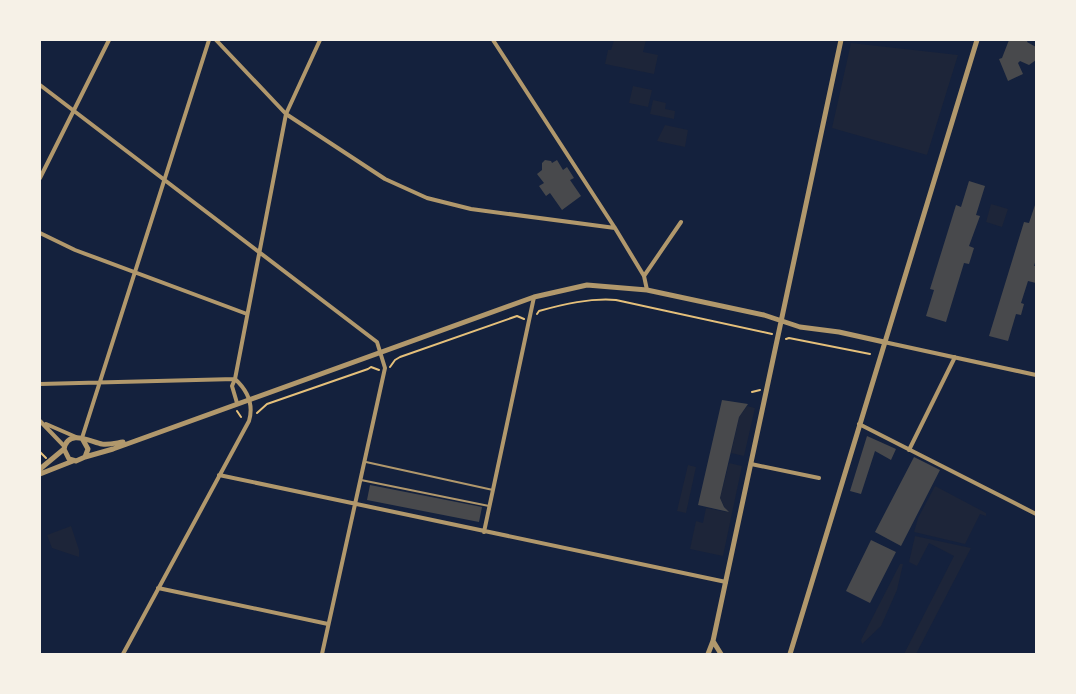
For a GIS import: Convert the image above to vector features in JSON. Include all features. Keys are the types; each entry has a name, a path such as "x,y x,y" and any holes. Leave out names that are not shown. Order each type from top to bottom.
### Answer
{"street":[{"path":"40,178 109,40"},
{"path":"80,438 101,382 209,40"},
{"path":"216,40 286,114 385,179 427,198 471,209 615,228"},
{"path":"237,403 232,386 235,379 286,114 320,40"},
{"path":"493,40 615,228 644,276 647,290"},
{"path":"708,654 713,642 726,582 841,40"},
{"path":"790,654 977,40"},
{"path":"40,85 377,342 384,368 322,654"},
{"path":"644,276 681,222"},
{"path":"40,233 75,250 247,314"},
{"path":"40,474 73,460 80,460 113,449 534,297 586,285 647,290 764,315 781,322 1036,375"},
{"path":"484,532 534,297"},
{"path":"909,450 955,357"},
{"path":"40,384 235,379 246,389 249,421 123,654"},
{"path":"42,422 80,438 105,444 129,442"},
{"path":"42,422 64,448 66,456 73,460"},
{"path":"859,424 1036,514"},
{"path":"40,469 64,448 70,439 80,438"},
{"path":"80,438 88,449 85,457"},
{"path":"751,464 818,478"},
{"path":"219,475 726,582"},
{"path":"158,588 328,624"},
{"path":"713,642 721,654"}],"lane":[{"path":"363,462 493,490"},
{"path":"359,480 490,506"}],"path":[{"path":"535,316 540,311 559,305 608,299 772,333"},
{"path":"390,367 400,357 517,316 523,320"},
{"path":"788,339 870,354"},
{"path":"257,414 267,404 294,394 371,367 377,371"},
{"path":"752,392 760,389 761,385"}],"shaded area":[{"path":"614,40 646,40 643,52 658,55 654,74 605,64 608,50 611,50"},
{"path":"851,43 958,55 927,155 832,128"},
{"path":"633,86 652,90 648,107 629,103"},
{"path":"653,100 666,103 665,109 675,111 674,119 650,114"},
{"path":"665,125 688,130 685,147 657,141"},
{"path":"991,204 1008,209 1002,227 986,222"},
{"path":"747,406 755,408 744,456 731,453 739,417"},
{"path":"729,463 742,466 723,556 690,549 696,521 703,523 706,508 727,512 720,498"},
{"path":"688,465 696,467 686,513 677,511"},
{"path":"935,486 986,513 986,516 980,514 965,544 914,532 918,518"},
{"path":"71,526 79,550 79,557 52,548 47,535"},
{"path":"915,536 971,548 916,654 904,654 954,556 929,543 917,566 909,562"},
{"path":"900,564 903,564 897,590 881,626 862,644 861,640"}],"building":[{"path":"1009,40 1028,40 1027,42 1036,47 1036,60 1029,65 1020,61 1018,63 1023,74 1008,81 999,59 1002,58"},
{"path":"545,160 552,163 557,160 563,170 567,167 574,178 570,180 581,196 562,210 550,193 546,196 539,186 544,183 537,174 542,170 542,163"},
{"path":"969,181 985,186 976,215 980,216 969,246 974,248 969,264 964,263 946,322 926,316 934,290 930,289 956,205 961,207"},
{"path":"1036,202 1036,259 1034,266 1036,266 1036,283 1028,281 1021,303 1024,304 1021,315 1016,314 1008,341 989,336 1024,222 1029,223"},
{"path":"722,400 748,404 739,417 720,498 724,507 729,512 698,505"},
{"path":"867,436 896,449 891,460 875,451 861,494 850,491"},
{"path":"914,457 940,470 901,546 875,532"},
{"path":"370,485 482,507 479,522 367,500"},
{"path":"871,540 896,552 870,603 846,591"}]}
